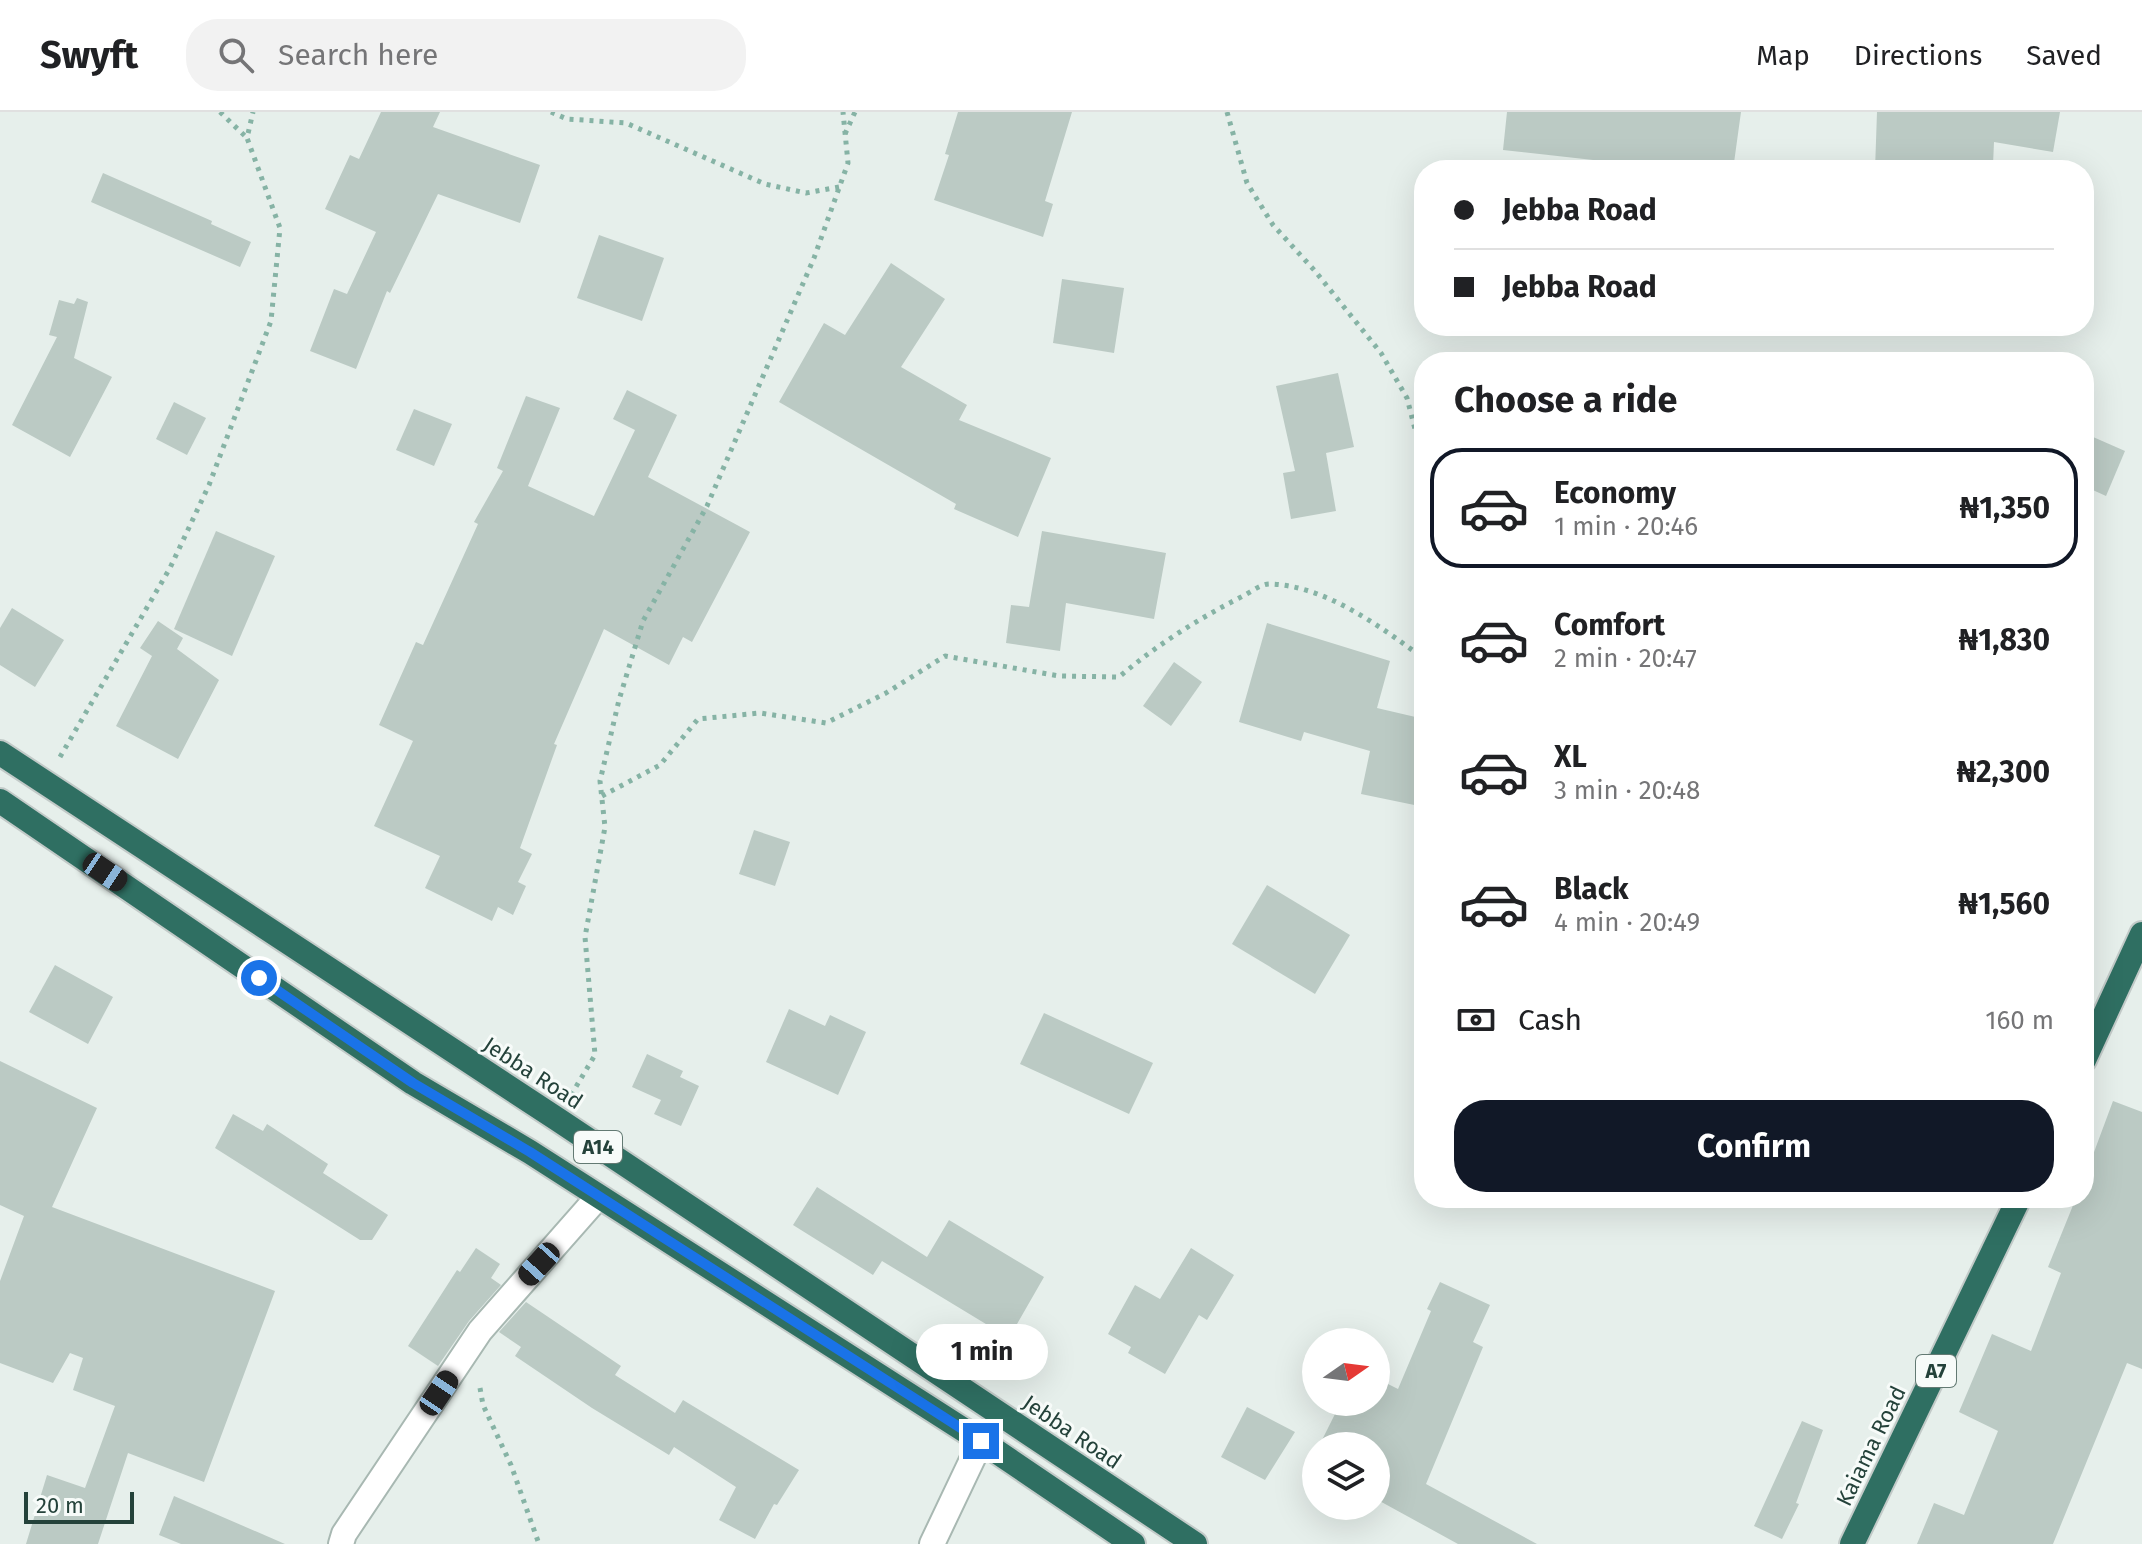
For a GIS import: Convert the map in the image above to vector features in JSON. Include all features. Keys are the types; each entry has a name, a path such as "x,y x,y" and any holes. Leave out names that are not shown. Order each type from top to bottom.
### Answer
{"highway":[{"name":"Jebba Road","path":"0,753 1195,1544"},
{"name":"A14","path":"0,801 413,1083 530,1152 981,1441 1133,1544"},
{"path":"2094,1038 2142,934"},
{"name":"Kaiama Road","path":"1852,1544 2014,1208"}],"street":[{"path":"341,1544 344,1534 480,1331 598,1197"},
{"path":"932,1544 981,1441"}],"path":[{"path":"45,782 170,568 209,485 271,321 280,228 247,138 220,112"},
{"path":"247,138 253,112"},
{"path":"551,112 567,119 626,123 765,184 806,193 840,186"},
{"path":"557,1119 595,1055 585,937 605,827 600,781 619,700 643,621 707,506 814,258 848,163 843,112"},
{"path":"845,135 855,112"},
{"path":"1227,112 1247,183 1273,225 1315,271 1381,353 1407,398 1414,425"},
{"path":"602,796 660,765 698,719 760,713 826,723 886,693 945,656 1059,676 1119,677 1159,643 1268,583 1325,596 1379,626 1414,651"},
{"path":"471,1346 483,1405 511,1465 539,1544"}],"building":[{"path":"381,112 440,112 433,127 540,165 520,223 438,194 390,293 387,291 356,369 310,351 334,289 347,294 376,232 325,209 350,155 359,159"},
{"path":"958,112 1072,112 1045,201 1053,204 1043,237 934,200 949,155 945,154"},
{"path":"1507,112 1741,112 1734,160 1593,160 1503,150"},
{"path":"1877,112 2060,112 2053,152 1994,142 1993,160 1875,160"},
{"path":"103,173 212,221 211,224 251,242 240,267 91,202"},
{"path":"599,235 664,258 642,321 577,298"},
{"path":"891,263 945,299 901,367 967,405 959,420 1051,458 1018,537 954,509 956,504 779,402 824,323 845,335"},
{"path":"1062,279 1124,288 1114,353 1053,343"},
{"path":"77,298 88,302 74,358 112,377 70,457 12,425 57,337 49,335 59,300 74,304"},
{"path":"1338,373 1354,447 1326,453 1336,511 1291,519 1283,473 1295,471 1276,386"},
{"path":"627,390 677,415 648,477 750,532 692,642 683,637 669,665 604,629 554,744 557,745 520,848 532,854 518,882 526,886 513,915 498,907 492,921 425,888 440,856 374,826 413,741 379,725 416,642 423,645 478,524 474,522 503,471 497,468 526,396 560,408 528,486 594,516 635,430 613,419"},
{"path":"174,402 206,418 187,455 156,439"},
{"path":"414,409 452,424 434,466 396,450"},
{"path":"2094,437 2125,451 2106,496 2094,491"},
{"path":"216,531 275,556 232,656 174,629"},
{"path":"1042,531 1166,553 1154,619 1066,603 1060,651 1006,643 1011,605 1029,607"},
{"path":"12,608 64,640 35,687 0,665 0,628"},
{"path":"158,621 183,638 177,649 219,680 178,759 116,726 152,656 140,648"},
{"path":"1267,623 1390,661 1377,708 1414,717 1414,805 1361,794 1370,751 1304,732 1301,741 1239,722"},
{"path":"1174,662 1202,682 1171,726 1143,706"},
{"path":"754,830 790,842 775,886 739,874"},
{"path":"1267,885 1350,935 1315,994 1232,944"},
{"path":"55,965 113,997 88,1044 29,1012"},
{"path":"789,1009 825,1026 830,1015 866,1032 838,1095 766,1062"},
{"path":"1044,1013 1153,1063 1129,1114 1020,1064"},
{"path":"647,1054 683,1071 680,1077 699,1086 681,1126 654,1114 661,1100 632,1087"},
{"path":"0,1061 97,1108 52,1207 275,1291 204,1482 128,1453 98,1544 26,1544 47,1475 85,1488 115,1406 73,1390 83,1358 70,1353 53,1383 0,1363 0,1281 24,1216 0,1205"},
{"path":"2113,1101 2142,1112 2142,1369 2127,1363 2053,1544 1917,1544 1934,1503 1964,1515 1998,1431 1959,1412 1992,1334 2031,1351 2061,1273 2048,1267 2072,1208 2094,1208 2094,1152"},
{"path":"233,1114 263,1131 267,1124 328,1164 323,1173 388,1215 372,1240 360,1240 215,1148"},
{"path":"817,1187 927,1257 949,1220 1044,1277 1009,1338 882,1261 873,1275 793,1225"},
{"path":"476,1248 500,1264 491,1278 501,1285 469,1321 438,1366 408,1346 457,1270 460,1272"},
{"path":"1191,1248 1234,1275 1207,1320 1199,1315 1165,1374 1128,1353 1131,1347 1108,1334 1135,1285 1160,1299"},
{"path":"1440,1282 1490,1305 1473,1342 1483,1347 1426,1484 1537,1544 1458,1544 1390,1507 1390,1432 1326,1432 1334,1416 1390,1416 1390,1385 1398,1389 1431,1311 1427,1309"},
{"path":"526,1302 621,1366 615,1375 675,1413 683,1400 799,1470 777,1505 774,1504 755,1539 719,1520 736,1487 674,1447 669,1455 515,1356 521,1347 499,1332"},
{"path":"1247,1407 1295,1432 1265,1480 1221,1457"},
{"path":"1802,1421 1823,1430 1796,1503 1799,1504 1782,1539 1754,1526"},
{"path":"174,1496 285,1544 181,1544 159,1535"}],"route":[{"path":"259,978 413,1083 530,1152 981,1441"}]}
